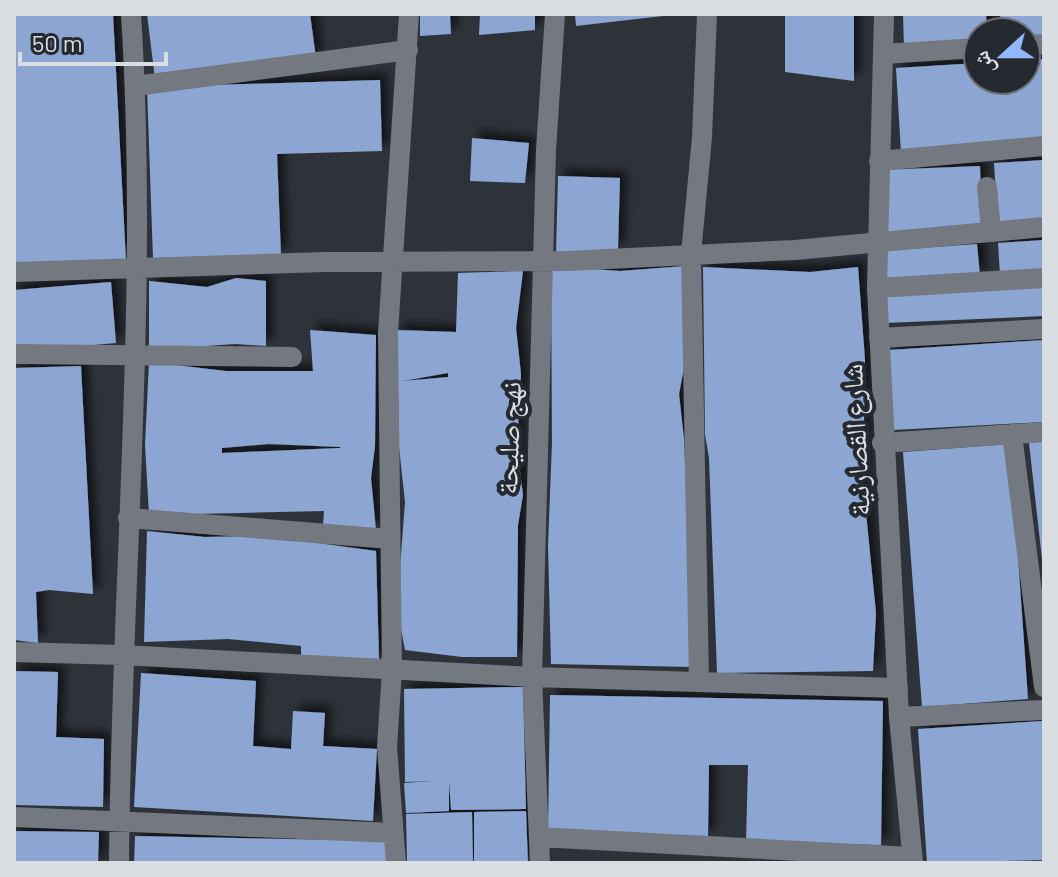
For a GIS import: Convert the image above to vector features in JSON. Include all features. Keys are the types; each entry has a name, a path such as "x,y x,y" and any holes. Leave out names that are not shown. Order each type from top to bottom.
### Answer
{"street":[{"path":"119,863 136,268 135,86 131,14"},
{"path":"396,863 387,747 392,670 390,263 409,14"},
{"name":"نهج صليحة","path":"540,863 532,677 544,261 555,14"},
{"path":"699,681 691,254 702,137 707,14"},
{"name":"شارع القصارنية","path":"884,14 876,243 882,443 899,717 913,860"},
{"path":"883,54 962,49"},
{"path":"135,86 408,50"},
{"path":"879,161 1044,146"},
{"path":"987,187 991,231"},
{"path":"14,272 544,261 876,243 1044,227"},
{"path":"877,288 1044,278"},
{"path":"879,338 1044,329"},
{"path":"14,354 292,357"},
{"path":"882,443 1044,432"},
{"path":"1012,434 1044,687"},
{"path":"128,518 390,539"},
{"path":"14,652 532,677 898,688"},
{"path":"899,717 1044,710"},
{"path":"14,817 119,819 394,833"},
{"path":"539,837 913,860"}],"building":[{"path":"14,14 113,14 126,261 14,267"},
{"path":"147,14 310,14 316,58 155,79"},
{"path":"420,14 450,14 451,34 420,36"},
{"path":"480,14 535,14 535,30 479,35"},
{"path":"575,14 663,14 663,16 576,26"},
{"path":"785,14 854,14 854,81 785,72"},
{"path":"903,14 986,14 962,16 962,45 904,47"},
{"path":"1044,14 1044,37 1042,16 1000,16"},
{"path":"1042,59 1044,142 901,153 896,68 962,64 962,96 1042,96"},
{"path":"380,80 382,151 277,154 281,255 153,259 147,87"},
{"path":"472,138 529,143 525,183 470,181"},
{"path":"1044,160 1044,224 998,227 994,163"},
{"path":"980,166 982,227 885,234 881,170"},
{"path":"558,176 620,178 618,249 556,253"},
{"path":"1044,240 1044,272 1000,275 998,243"},
{"path":"977,244 980,276 883,282 881,251"},
{"path":"551,266 620,271 685,266 687,352 679,394 684,439 693,667 551,664 548,546 552,443"},
{"path":"703,267 810,272 858,267 865,360 863,483 876,613 873,671 717,673 709,458 705,434"},
{"path":"523,271 516,328 521,374 517,448 523,495 518,525 517,657 462,657 405,650 397,608 405,502 399,447 397,330 456,332 458,273","holes":["448,373 448,377 403,381"]},
{"path":"236,278 266,281 266,346 235,344 149,350 149,281 207,287"},
{"path":"111,282 116,343 14,352 14,290"},
{"path":"1044,284 1044,316 886,323 885,290"},
{"path":"310,330 376,335 375,446 371,478 376,530 323,525 324,511 149,515 145,445 149,362 226,371 313,371","holes":["269,444 340,448 222,453 222,448"]},
{"path":"1044,340 1044,422 893,430 889,350"},
{"path":"81,366 93,594 49,590 36,592 38,643 14,640 14,368"},
{"path":"1044,441 1044,559 1042,559 1029,443"},
{"path":"1010,444 1028,699 922,707 903,452"},
{"path":"147,531 205,537 266,536 376,551 379,659 301,656 301,646 228,639 144,642"},
{"path":"14,671 58,672 56,737 104,739 103,807 14,805"},
{"path":"141,673 256,681 253,746 291,749 293,711 325,713 323,746 377,749 373,821 134,807"},
{"path":"523,687 526,809 451,810 449,781 449,811 406,813 404,783 433,781 405,782 404,689"},
{"path":"550,695 883,701 881,845 746,842 748,765 709,765 708,836 548,833"},
{"path":"1042,721 1044,860 927,863 918,729"},
{"path":"526,811 528,863 474,863 474,812"},
{"path":"472,812 473,863 407,863 406,814"},
{"path":"14,831 99,832 98,863 14,863"},
{"path":"135,836 394,841 394,863 134,863"}]}
